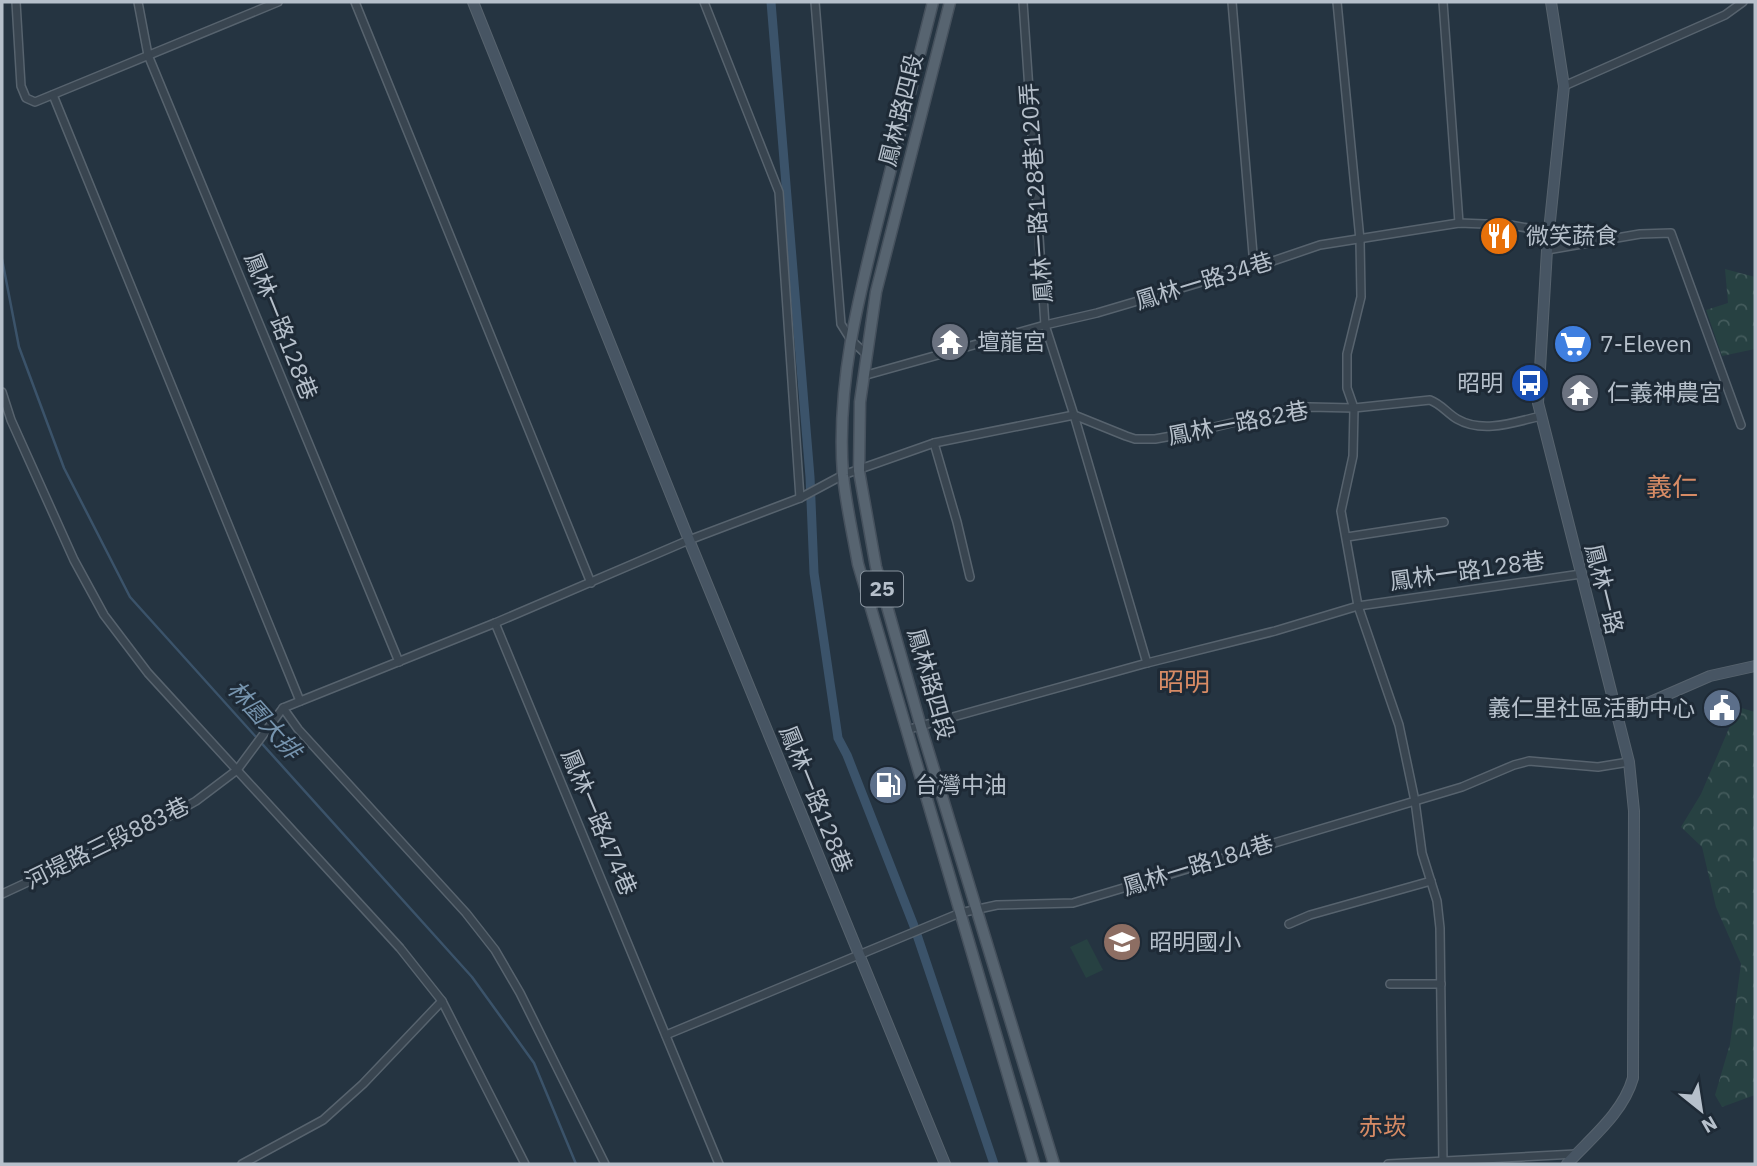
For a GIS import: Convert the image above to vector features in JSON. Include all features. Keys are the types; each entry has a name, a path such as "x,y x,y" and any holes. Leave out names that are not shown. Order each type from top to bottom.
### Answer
{"main road":[{"name":"鳳林路四段","path":"933,2 860,290 846,374 843,475 858,564 1034,1164"},
{"name":"鳳林路四段","path":"950,2 876,292 858,428 859,471 874,562 921,727 1054,1164"}],"street":[{"path":"16,2 21,86 26,98 35,102 278,2"},
{"name":"鳳林一路128巷","path":"138,2 148,55 399,662"},
{"path":"355,2 591,583"},
{"name":"鳳林一路128巷","path":"473,2 860,956"},
{"path":"704,2 779,192 803,496"},
{"path":"814,2 841,324 851,340 866,354"},
{"name":"鳳林一路128巷120弄","path":"1023,2 1045,325 1147,663"},
{"path":"1232,2 1254,266"},
{"path":"1337,2 1360,240 1360,305 1347,354 1347,388 1354,408 1353,456 1341,511 1358,606 1399,725 1415,801 1422,853 1431,881 1440,928 1443,1163"},
{"path":"1443,2 1459,223"},
{"name":"鳳林一路","path":"1550,2 1564,86 1547,250 1538,387 1541,416 1629,762 1634,811 1633,1078 1620,1106 1566,1164"},
{"path":"1564,86 1725,15 1743,2"},
{"path":"53,95 300,701"},
{"name":"鳳林一路34巷","path":"863,376 1097,313 1320,245 1459,223 1510,225 1550,232"},
{"path":"1547,250 1640,234 1671,233 1741,425"},
{"path":"2,392 11,420 74,560 104,615 148,673 400,948 442,1001 525,1164"},
{"name":"鳳林一路82巷","path":"1074,415 1126,436 1155,439 1284,410 1310,407 1354,408 1430,400 1437,402 1461,421 1498,426 1541,416"},
{"path":"606,1164 520,993 495,950 466,913 280,710 495,623 689,540 803,496 843,475 934,443 1074,415"},
{"path":"934,443 970,577"},
{"path":"1347,537 1444,522"},
{"name":"鳳林一路128巷","path":"905,730 1147,663 1275,631 1358,606 1581,574"},
{"name":"鳳林一路474巷","path":"495,623 719,1164"},
{"path":"1618,716 1710,676 1755,666"},
{"name":"河堤路三段883巷","path":"2,894 166,818 196,801 237,770 280,710"},
{"name":"鳳林一路184巷","path":"977,909 997,905 1073,903 1462,787 1529,761 1598,767 1629,762"},
{"path":"1289,924 1310,915 1431,881"},
{"path":"666,1035 960,913 977,909"},
{"path":"860,956 945,1164"},
{"path":"1390,984 1441,984"},
{"path":"242,1164 323,1120 363,1084 442,1001"},
{"path":"1388,1164 1576,1154"}],"green space":[{"path":"1725,269 1755,277 1755,349 1722,356 1706,310 1728,303"},
{"path":"1738,707 1755,712 1755,1095 1722,1107 1715,1095 1730,1044 1741,964 1716,907 1702,847 1681,827 1701,794"},
{"path":"1087,939 1103,970 1086,978 1070,947"}],"waterway":[{"path":"771,2 810,477 814,573 838,738 914,926 994,1164"},
{"name":"林園大排","path":"2,259 19,347 64,468 130,597 472,977 534,1063 576,1164"}],"place":[{"name":"微笑蔬食","path":"1499,236"},
{"name":"壇龍宮","path":"950,342"},
{"name":"7-Eleven","path":"1573,344"},
{"name":"昭明","path":"1530,383"},
{"name":"仁義神農宮","path":"1580,393"},
{"name":"義仁里社區活動中心","path":"1722,708"},
{"name":"台灣中油","path":"888,785"},
{"name":"昭明國小","path":"1122,942"}],"district":[{"name":"義仁","path":"1672,487"},
{"name":"昭明","path":"1184,682"},
{"name":"赤崁","path":"1383,1127"}]}
